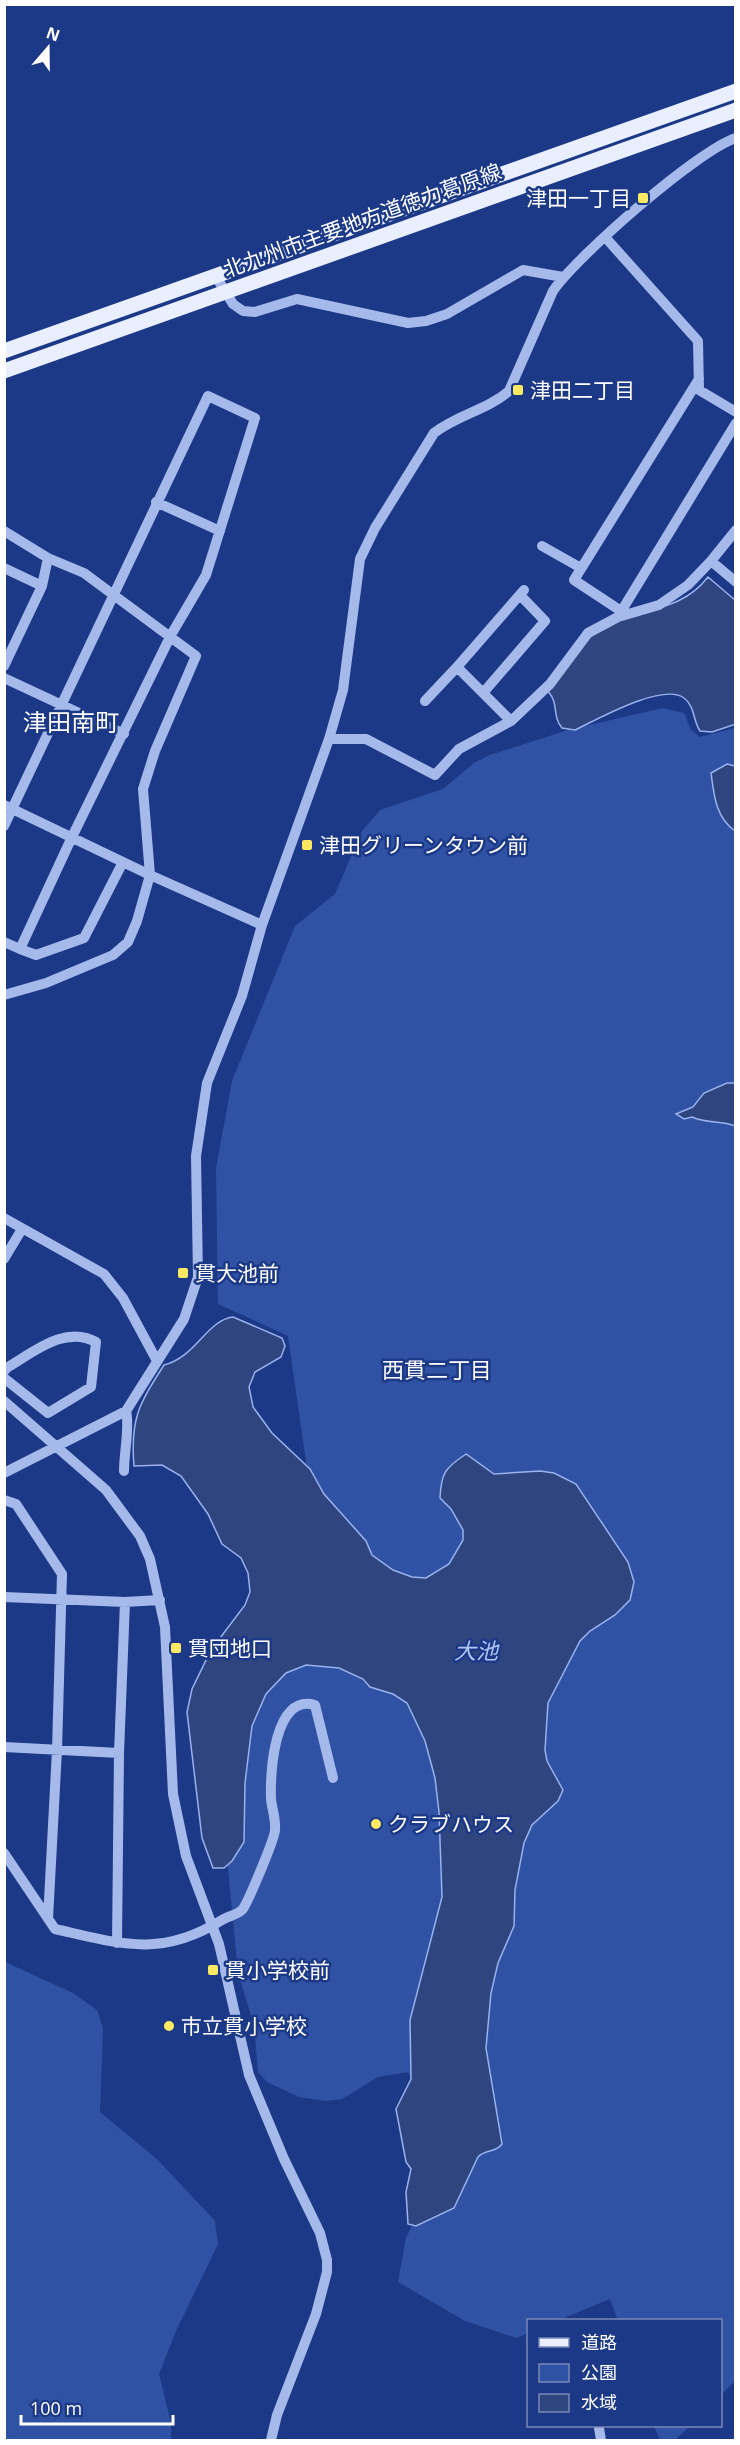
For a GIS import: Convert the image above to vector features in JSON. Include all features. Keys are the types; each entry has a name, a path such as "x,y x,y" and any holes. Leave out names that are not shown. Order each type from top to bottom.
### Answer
{"main road":[{"name":"北九州市主要地方道徳力葛原線","path":"4,351 735,91"},
{"name":"北九州市主要地方道徳力葛原線","path":"4,371 735,110"}],"street":[{"path":"4,1473 126,1411 135,1401 184,1319 198,1277 196,1156 207,1083 242,996 262,925 329,739 343,690 353,599 360,559 366,545 434,433 444,425 499,399 509,391 553,291 563,277 605,237 698,159 717,146 735,138"},
{"path":"605,237 698,340 699,390 735,412"},
{"path":"216,275 233,304 243,311 255,312 297,299 408,323 426,321 447,314 523,270 563,277"},
{"path":"620,614 574,580 699,378"},
{"path":"4,826 9,807 61,704 208,396 255,418 206,575 171,635 20,949"},
{"path":"620,614 735,423"},
{"path":"156,502 220,531"},
{"path":"4,531 48,558 84,573 171,635 196,656 155,751 143,789 150,875 137,921 128,942 113,955 46,983 4,995"},
{"path":"329,739 366,740 435,775 459,749 511,721 550,684 588,633 620,614 659,606 688,585 735,531"},
{"path":"542,546 581,568"},
{"path":"4,666 42,586 48,558"},
{"path":"711,561 735,582"},
{"path":"4,568 42,586"},
{"path":"425,701 522,593 545,621 483,693"},
{"path":"457,667 511,721"},
{"path":"4,678 124,734"},
{"path":"9,807 150,875 262,925"},
{"path":"4,942 36,955 84,938 123,862"},
{"path":"4,1218 94,1268 113,1283 157,1361"},
{"path":"4,1259 22,1229"},
{"path":"4,1371 58,1338 85,1336 96,1342 91,1387 48,1413 4,1378"},
{"path":"4,1401 106,1490 126,1514 150,1559 160,1599 168,1667 173,1794 186,1856 226,1969 249,2075 284,2159 320,2233 327,2260 327,2272 316,2314 277,2415 272,2440"},
{"path":"124,1470 124,1445 129,1420 126,1411"},
{"path":"4,1500 16,1504 62,1574 57,1750 48,1919"},
{"path":"4,1597 125,1602 160,1599"},
{"path":"117,1943 119,1753 125,1602"},
{"path":"4,1853 56,1929 117,1943 167,1944 212,1928 222,1920 240,1912 247,1904 256,1876 271,1848 275,1831 271,1798 272,1758 285,1719 291,1710 300,1705 306,1703 315,1705 333,1778"},
{"path":"4,1747 119,1753"},
{"path":"599,2428 601,2440"}],"green space":[{"path":"663,708 684,713 691,730 700,737 735,728 736,2380 722,2394 722,2319 618,2319 610,2299 561,2319 527,2319 527,2333 517,2338 465,2321 398,2282 406,2238 434,2180 417,2087 408,2072 378,2077 342,2099 326,2101 299,2097 267,2082 258,2072 254,2025 238,1973 223,1816 245,1709 327,1608 288,1336 218,1304 216,1168 232,1081 295,926 335,894 362,831 380,810 443,789 474,763 490,755 568,730"},
{"path":"5,1962 73,1993 97,2010 103,2029 100,2112 158,2160 215,2221 218,2244 176,2331 159,2374 171,2423 171,2440 5,2440"},
{"path":"654,2427 689,2427 675,2440 660,2440"}],"water":[{"path":"708,577 735,600 736,724 712,732 700,731 688,701 674,694 646,698 575,730 562,728 557,718 554,701 548,691 584,643 612,623 669,605 683,598"},
{"path":"727,764 735,766 735,831 720,813 711,773"},
{"path":"727,1083 735,1083 735,1126 692,1117 684,1119 676,1114 693,1107 704,1093"},
{"name":"大池","path":"233,1317 282,1338 285,1346 281,1357 255,1372 249,1387 253,1407 272,1433 310,1469 324,1494 366,1541 372,1555 393,1570 412,1577 426,1578 449,1564 463,1540 463,1530 451,1509 440,1498 442,1483 449,1467 466,1454 494,1474 540,1471 554,1473 576,1484 628,1562 634,1582 630,1600 615,1615 590,1631 580,1641 548,1703 545,1750 547,1761 563,1790 558,1801 532,1825 524,1843 515,1890 514,1926 498,1963 491,1993 486,2048 502,2144 497,2149 478,2157 454,2208 416,2226 408,2224 406,2192 411,2169 406,2162 396,2109 411,2079 410,2020 442,1897 439,1812 435,1778 425,1741 407,1703 393,1694 370,1687 363,1679 339,1668 306,1665 286,1673 266,1694 252,1726 245,1783 244,1842 232,1861 224,1868 213,1868 202,1838 187,1712 192,1689 211,1650 245,1605 250,1592 248,1573 241,1558 222,1544 208,1514 181,1476 162,1465 134,1466 133,1436 142,1402 164,1365 185,1355 208,1331"}],"place":[{"name":"津田一丁目","path":"643,198"},
{"name":"津田二丁目","path":"518,390"},
{"name":"津田グリーンタウン前","path":"307,845"},
{"name":"貫大池前","path":"183,1273"},
{"name":"貫団地口","path":"176,1648"},
{"name":"クラブハウス","path":"376,1824"},
{"name":"貫小学校前","path":"213,1970"},
{"name":"市立貫小学校","path":"169,2026"}],"district":[{"name":"津田南町","path":"71,721"},
{"name":"西貫二丁目","path":"437,1369"}]}
